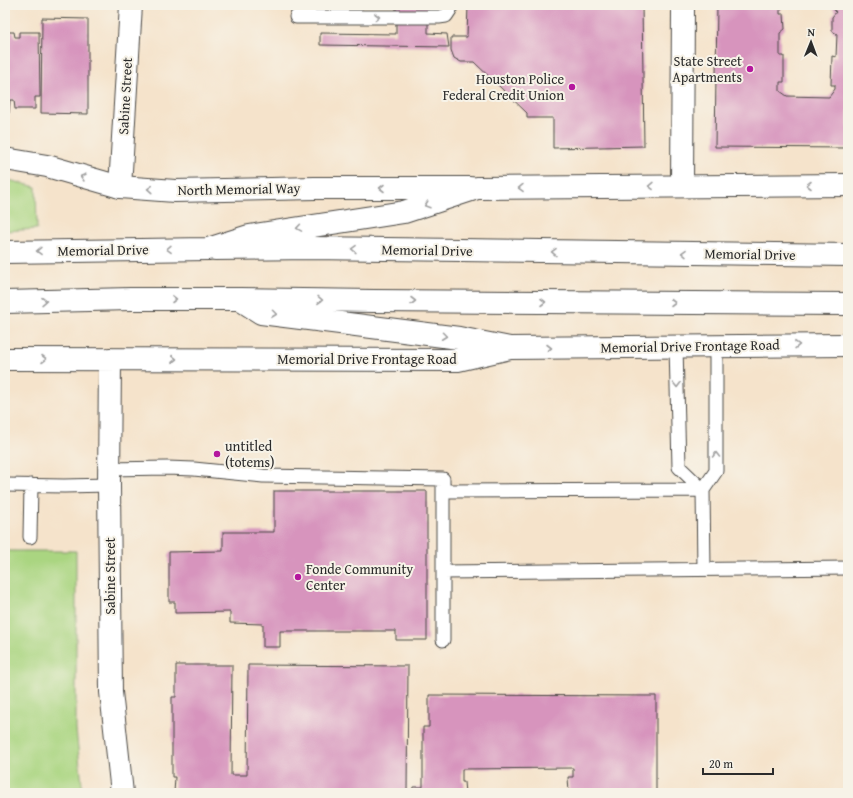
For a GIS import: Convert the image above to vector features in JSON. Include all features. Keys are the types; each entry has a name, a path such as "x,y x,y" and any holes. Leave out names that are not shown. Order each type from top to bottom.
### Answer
{"main road":[{"name":"Sabine Street","path":"120,187 131,5"},
{"path":"682,186 683,5"},
{"name":"North Memorial Way","path":"5,160 47,166 120,187 175,190 478,188"},
{"path":"208,249 249,236 404,212 478,188 848,185"},
{"name":"Memorial Drive","path":"5,252 312,248 848,255"},
{"path":"5,302 131,299 239,299 848,304"},
{"path":"239,299 261,313 459,338 510,348"},
{"name":"Memorial Drive Frontage Road","path":"5,359 458,360 510,348 848,345"},
{"name":"Sabine Street","path":"110,359 109,477 111,692 122,793"}],"lane":[{"path":"296,16 439,18 446,16 450,10 450,5"},
{"path":"676,346 679,467 703,490"},
{"path":"704,569 703,490 716,471 716,346"},
{"path":"5,485 64,486 167,468 194,469 263,476 443,479 443,640"},
{"path":"30,538 31,485"},
{"path":"443,491 703,490"},
{"path":"443,572 848,568"}],"green space":[{"path":"5,179 36,187 37,229 5,231"},
{"path":"5,551 76,551 76,730 83,793 5,793"}],"building":[{"path":"396,5 428,5 428,33 447,34 449,47 320,45 320,33 396,34"},
{"name":"Houston Police Federal Credit Union","path":"468,5 642,5 644,146 553,148 553,118 527,118 527,113 474,62 461,62 454,58 451,50 451,37 467,37"},
{"name":"State Street Apartments","path":"717,5 786,5 780,10 780,14 784,14 785,29 780,33 780,56 784,56 784,82 780,82 780,91 787,96 829,97 835,89 835,85 831,85 832,56 836,57 837,34 832,31 832,17 836,12 830,5 848,5 848,148 715,147"},
{"path":"42,18 88,19 88,114 41,113"},
{"path":"5,32 14,32 15,37 19,37 19,32 39,32 40,97 35,97 35,109 15,109 14,100 10,100 9,113 5,113"},
{"name":"Fonde Community Center","path":"274,491 427,491 427,640 396,640 396,631 280,631 280,647 263,647 263,624 230,623 230,612 175,613 175,602 169,602 169,552 223,551 223,532 274,532"},
{"path":"176,665 232,665 231,775 247,775 248,665 408,666 407,793 174,793 175,777 172,777 172,697 176,697"},
{"path":"429,695 656,696 656,793 569,793 568,777 573,777 573,768 462,769 462,782 464,782 465,793 412,793 413,787 423,787 423,727 429,727"}],"place":[{"name":"State Street Apartments","path":"750,69"},
{"name":"Houston Police Federal Credit Union","path":"572,87"},
{"name":"untitled (totems)","path":"217,454"},
{"name":"Fonde Community Center","path":"298,577"}]}
